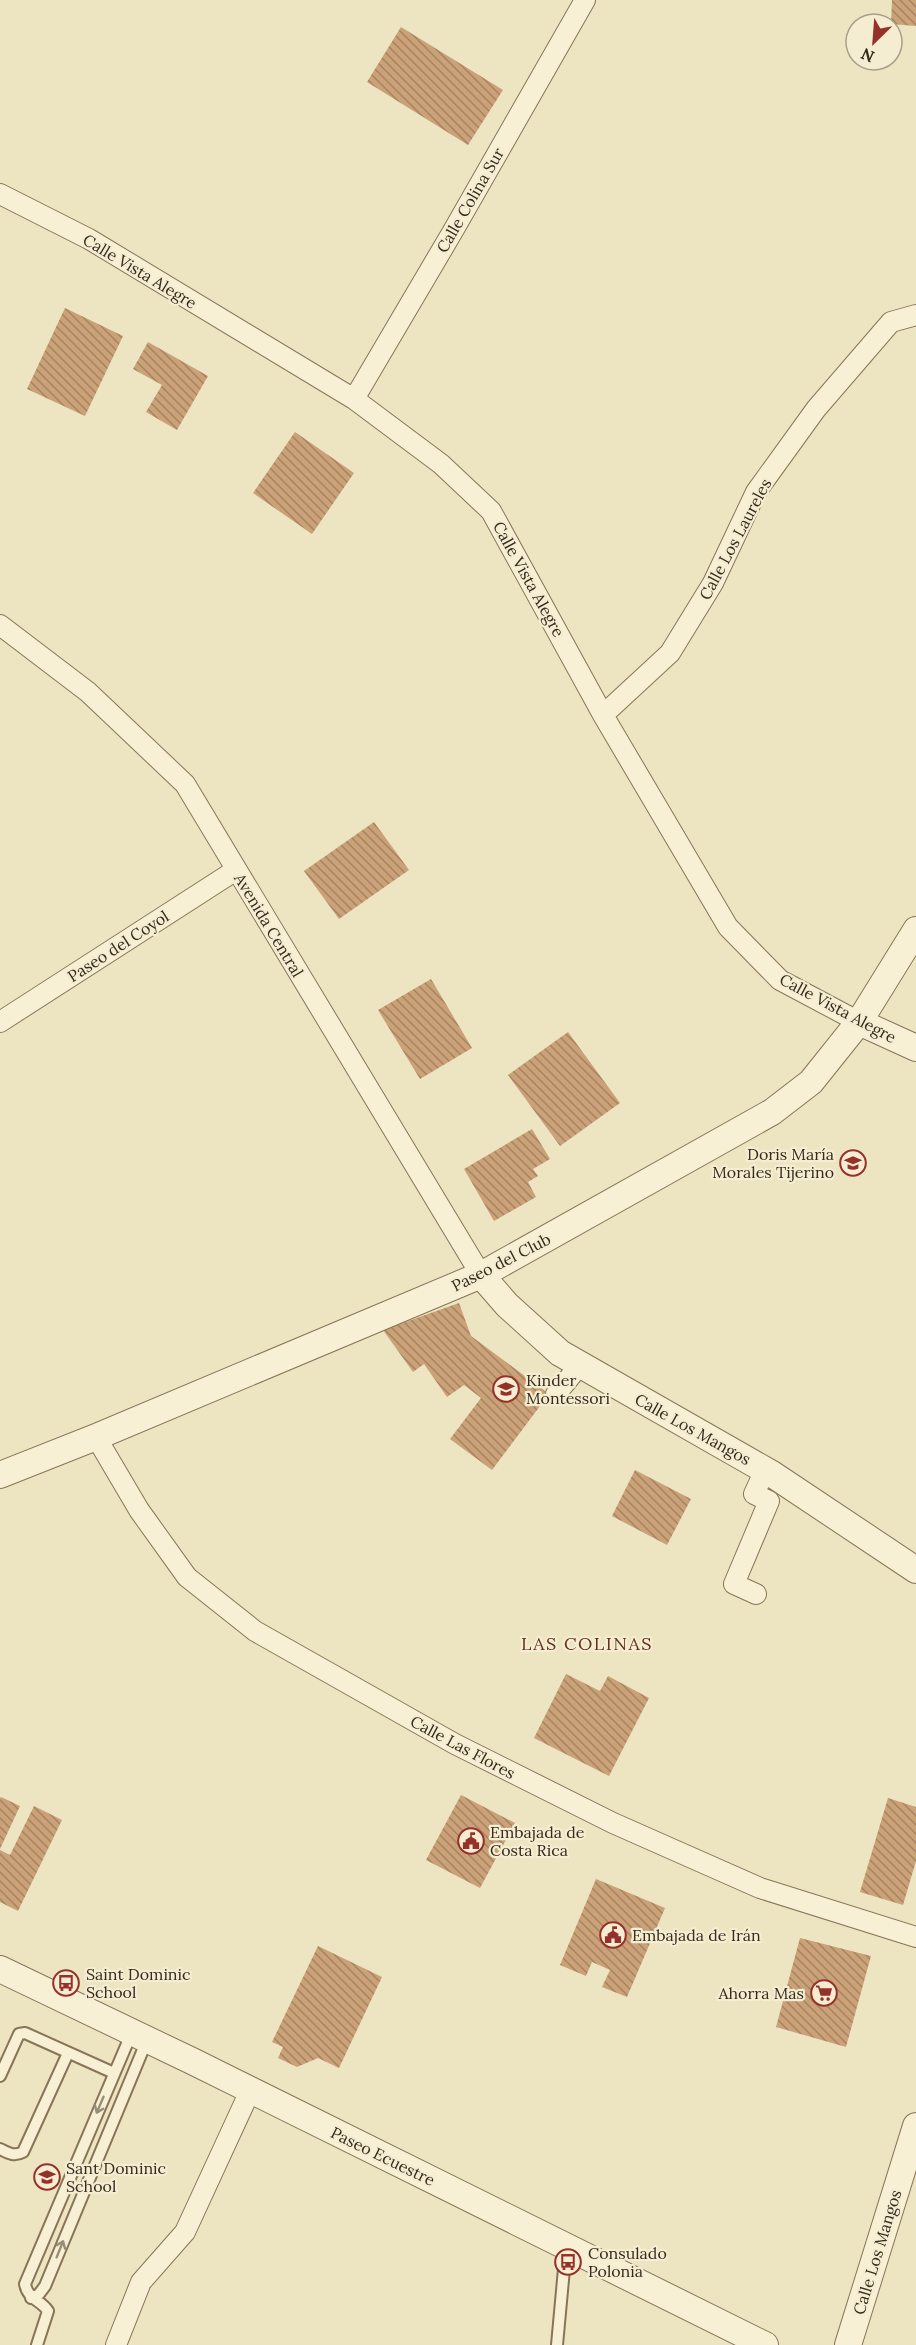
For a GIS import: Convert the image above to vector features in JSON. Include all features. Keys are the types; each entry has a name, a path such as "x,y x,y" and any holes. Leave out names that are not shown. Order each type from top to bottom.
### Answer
{"street":[{"name":"Calle Colina Sur","path":"354,399 585,0"},
{"name":"Calle Vista Alegre","path":"0,194 89,239 354,399 441,464 491,511 603,715 728,927 780,980 859,1022 916,1048"},
{"name":"Calle Los Laureles","path":"603,715 670,653 713,583 756,492 816,409 891,322 916,315"},
{"name":"Avenida Central","path":"0,625 88,692 185,784 481,1275"},
{"name":"Paseo del Coyol","path":"0,1022 236,870"},
{"name":"Paseo del Club","path":"0,1475 481,1275 772,1112 811,1082 859,1022 916,930"},
{"name":"Calle Los Mangos","path":"481,1275 538,1335 579,1366 765,1470 916,1570"},
{"path":"556,1394 579,1366"},
{"name":"Calle Las Flores","path":"96,1437 139,1510 188,1577 255,1631 455,1744 613,1823 760,1888 916,1937"},
{"path":"756,1594 734,1584 769,1501 754,1494 765,1470"},
{"name":"Paseo Ecuestre","path":"0,1969 765,2345"},
{"path":"116,2345 141,2282 184,2232 250,2091"},
{"name":"Calle Los Mangos","path":"848,2345 916,2126"}],"lane":[{"path":"0,2076 19,2034 25,2033 114,2073"},
{"path":"37,2345 48,2311 45,2306 31,2298 26,2292 25,2284 114,2073 139,2036"},
{"path":"31,2298 39,2294 45,2286 99,2153 139,2036"},
{"path":"0,2149 18,2155 23,2152 68,2053"},
{"path":"83,2146 99,2153"},
{"path":"58,2205 75,2212"},
{"path":"557,2345 569,2247"}],"building":[{"path":"892,0 916,0 916,26 904,25 904,12 892,12"},
{"path":"401,27 503,90 468,145 367,82"},
{"path":"65,308 123,336 85,416 27,389"},
{"path":"148,342 208,376 177,430 146,412 162,385 133,369"},
{"path":"295,432 354,473 312,534 253,493"},
{"path":"374,822 409,870 339,919 304,871"},
{"path":"431,979 472,1048 420,1079 378,1010"},
{"path":"568,1032 620,1103 560,1146 508,1075"},
{"path":"532,1129 550,1159 533,1169 538,1176 528,1182 536,1197 494,1221 464,1169"},
{"name":"Kinder Montessori","path":"459,1303 471,1336 549,1394 492,1470 450,1439 481,1398 464,1385 447,1397 424,1364 413,1372 383,1330"},
{"path":"635,1470 691,1499 667,1545 612,1516"},
{"path":"566,1674 600,1691 608,1676 649,1698 609,1776 534,1738"},
{"name":"Embajada de Costa Rica","path":"461,1795 515,1823 480,1888 426,1860"},
{"path":"0,1798 20,1806 0,1849"},
{"path":"888,1798 916,1807 916,1861 903,1905 860,1892"},
{"path":"34,1806 62,1820 18,1911 0,1902 0,1850 10,1855"},
{"name":"Embajada de Irán","path":"596,1879 665,1908 627,1997 602,1987 610,1970 592,1962 586,1976 560,1965"},
{"path":"800,1938 871,1956 846,2047 776,2027"},
{"path":"318,1946 382,1977 339,2068 318,2058 297,2067 278,2058 283,2047 272,2042"}],"place":[{"name":"Doris María Morales Tijerino","path":"853,1163"},
{"name":"Kinder Montessori","path":"506,1389"},
{"name":"Embajada de Costa Rica","path":"471,1841"},
{"name":"Embajada de Irán","path":"613,1935"},
{"name":"Saint Dominic School","path":"66,1983"},
{"name":"Ahorra Mas","path":"824,1993"},
{"name":"Sant Dominic School","path":"47,2177"},
{"name":"Consulado Polonia","path":"568,2262"}],"district":[{"name":"LAS COLINAS","path":"587,1644"}]}
